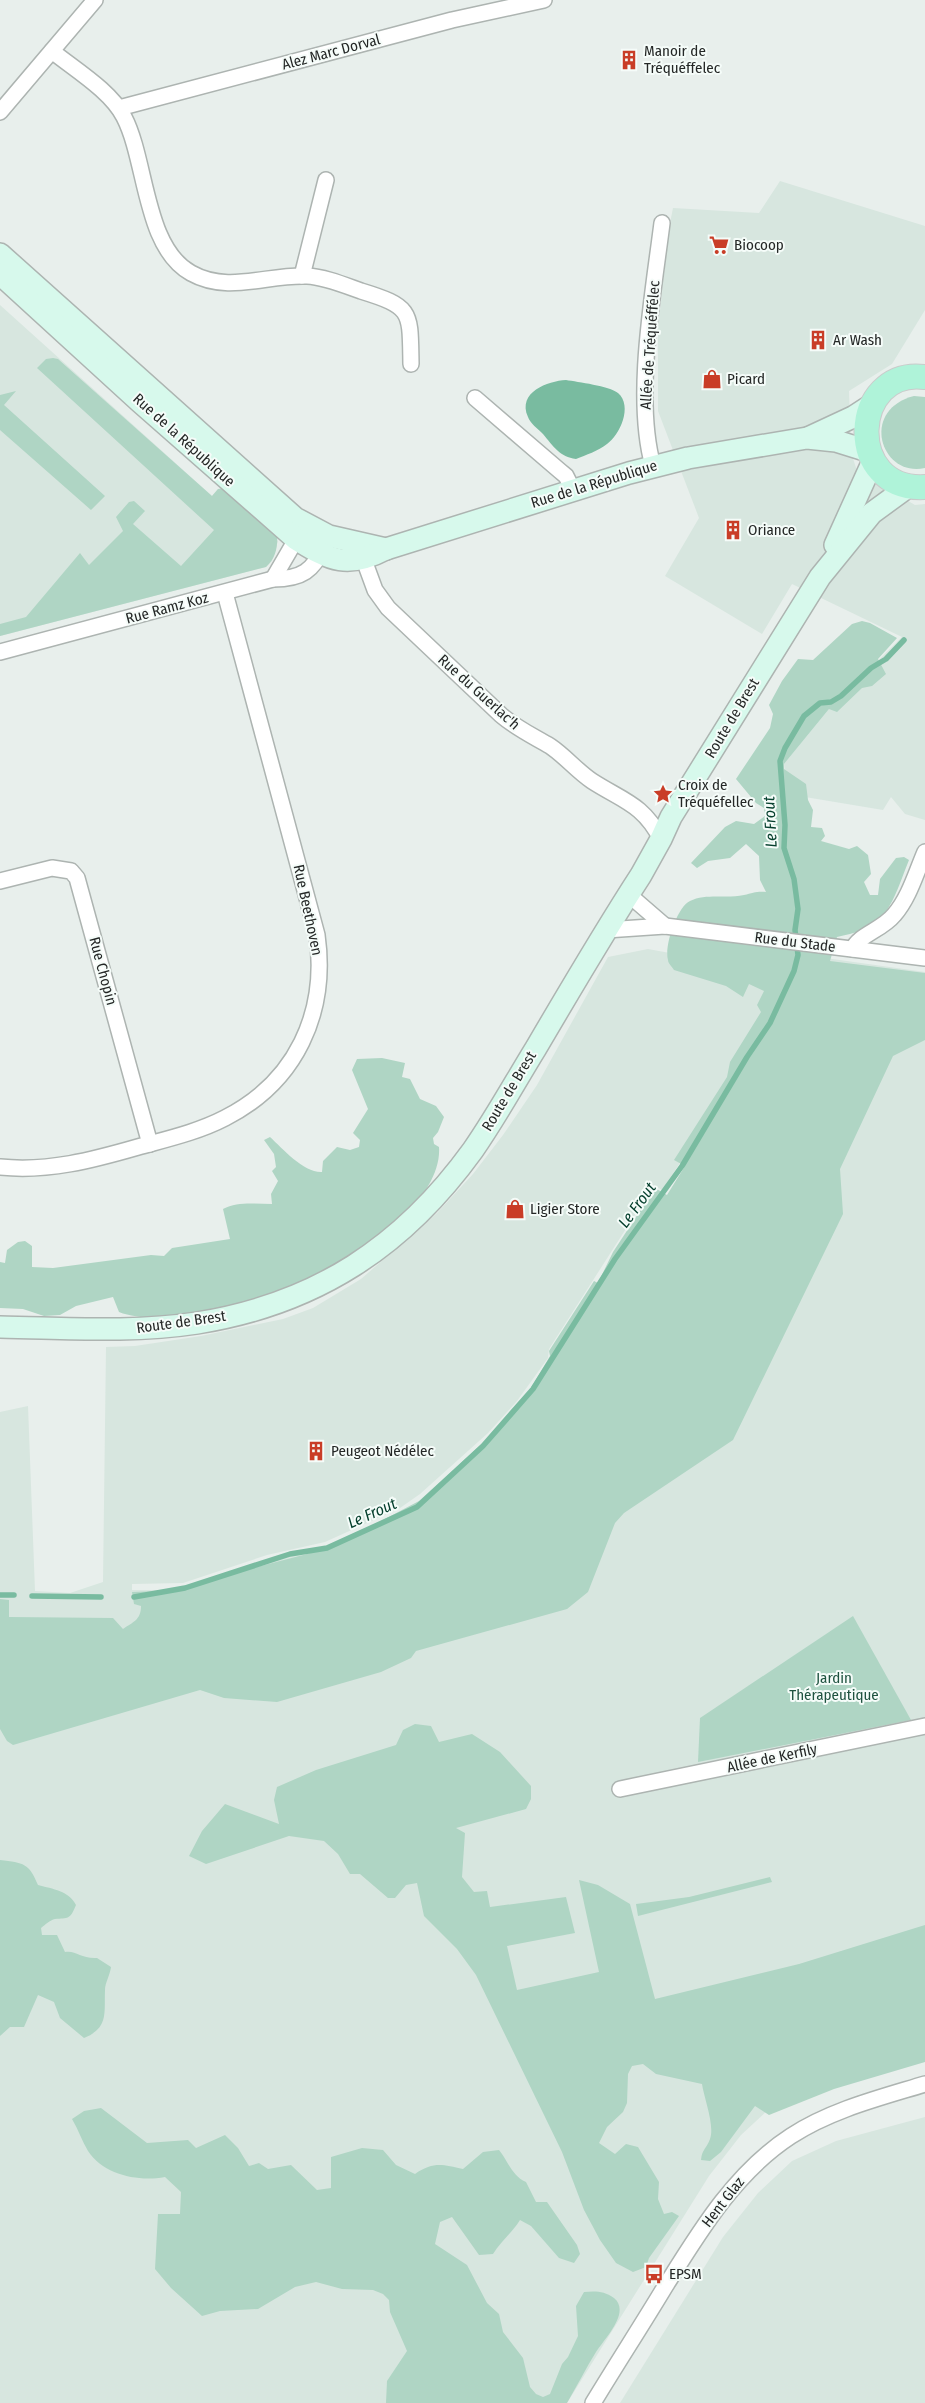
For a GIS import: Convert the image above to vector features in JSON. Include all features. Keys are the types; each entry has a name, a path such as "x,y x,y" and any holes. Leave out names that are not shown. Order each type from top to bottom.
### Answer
{"main road":[{"path":"917,487 895,482 882,473 871,456 865,435 866,418 873,404 889,386 910,377 924,376"}],"street":[{"path":"0,112 95,0"},
{"name":"Alez Marc Dorval","path":"119,108 452,20 544,0"},
{"path":"52,51 106,94 119,108 127,124 155,219 166,247 176,262 193,274 225,283 302,276 335,282 398,304 408,319 411,364"},
{"path":"302,276 326,180"},
{"name":"Allée de Tréquéffélec","path":"653,466 645,435 645,394 662,223"},
{"name":"Rue de la République","path":"0,254 281,506 301,532"},
{"name":"Rue de la République","path":"0,274 174,433 301,532 325,545 336,559 364,560 386,549 653,466 688,458 807,438 853,417 873,404"},
{"path":"475,398 566,476 573,490"},
{"name":"Rue de la République","path":"807,438 836,441 871,456"},
{"name":"Route de Brest","path":"0,1327 120,1330 199,1323 251,1311 319,1287 349,1270 393,1236 415,1216 466,1159 498,1111 661,839 671,817 820,577 866,480 871,456"},
{"name":"Route de Brest","path":"820,577 872,513 917,487"},
{"path":"273,579 301,532"},
{"name":"Rue de la République","path":"325,545 386,549"},
{"name":"Rue Ramz Koz","path":"0,652 273,579 303,575 314,566 325,545"},
{"name":"Rue du Guerlac'h","path":"364,560 375,590 388,608 501,716 554,750 592,781 640,810 652,822 661,839"},
{"name":"Rue Beethoven","path":"0,1168 32,1169 93,1160 198,1130 242,1109 270,1085 290,1063 307,1032 319,983 320,954 317,935 225,593"},
{"path":"853,948 858,939 882,928 900,909 925,852"},
{"name":"Rue Chopin","path":"0,881 52,868 72,871 77,878 150,1144"},
{"path":"628,894 665,926"},
{"name":"Rue du Stade","path":"606,930 665,926 925,958"},
{"name":"Allée de Kerfily","path":"620,1789 925,1726"},
{"name":"Hent Glaz","path":"593,2403 699,2234 724,2198 752,2167 777,2146 808,2127 852,2107 925,2084"}],"shaded area":[{"path":"780,181 925,226 925,310 892,364 849,391 851,452 857,471 915,505 925,504 925,820 905,814 891,797 883,810 787,794 784,764 829,709 902,637 792,584 762,634 665,576 699,518 658,411 658,328 673,208 759,213"},
{"path":"0,305 212,496 218,489 278,541 272,561 266,567 0,636"},
{"path":"566,380 608,388 618,393 622,399 625,412 620,427 612,440 600,449 576,459 566,456 554,447 530,421 526,408 530,395 536,390 551,383"},
{"path":"648,949 752,968 785,982 770,1012 678,1166 662,1190 654,1185 549,1349 548,1358 517,1401 488,1433 420,1494 400,1508 325,1542 267,1555 183,1583 132,1584 132,1590 185,1590 233,1577 265,1561 304,1552 324,1551 416,1517 498,1437 678,1181 804,955 925,972 925,2054 769,2109 741,2135 709,2176 567,2403 0,2403 0,1412 28,1406 35,1591 70,1593 103,1582 106,1347 135,1346 201,1336 283,1319 313,1308 361,1279 437,1213 473,1174 503,1135 537,1085 608,957"},
{"path":"925,2117 925,2403 620,2403 723,2237 758,2193 792,2161 836,2141"}],"green space":[{"path":"46,359 58,359 212,496 218,489 224,488 277,533 276,552 269,564 266,567 0,636 0,624 26,617 80,553 89,565 123,531 116,517 129,502 134,501 145,511 133,524 181,566 214,530 37,368"},
{"path":"16,391 4,405 105,496 91,510 0,430 0,395"},
{"path":"914,396 925,397 925,468 910,468 897,463 888,453 882,441 882,428 886,415 897,404"},
{"path":"862,621 870,623 897,638 878,659 886,674 872,686 862,688 837,712 829,709 784,764 784,769 806,784 808,800 813,810 811,827 822,828 825,836 821,841 849,849 857,846 868,855 871,874 864,882 870,895 878,895 880,879 896,858 904,857 909,860 892,901 880,919 860,931 837,937 830,961 925,973 925,1040 893,1056 840,1169 843,1214 733,1440 624,1513 615,1523 588,1592 567,1609 416,1651 411,1658 381,1672 277,1702 224,1698 200,1690 13,1745 7,1741 0,1729 0,1599 9,1600 9,1617 113,1618 123,1629 136,1620 141,1611 141,1606 134,1604 132,1592 185,1590 237,1572 307,1554 349,1538 419,1501 487,1439 528,1393 550,1356 549,1351 594,1281 598,1283 613,1252 655,1188 667,1195 685,1166 674,1160 727,1077 730,1062 761,1012 757,1005 764,991 749,984 743,997 726,986 674,970 669,964 667,954 670,937 676,919 690,901 703,897 737,896 766,892 760,880 759,856 746,844 730,858 708,861 697,868 691,863 725,827 736,821 754,824 765,816 764,808 756,803 736,779 770,728 773,714 769,705 782,681 798,659 813,660 852,624"},
{"path":"382,1058 405,1063 402,1077 410,1079 420,1099 436,1106 444,1117 438,1132 433,1138 434,1144 439,1147 436,1168 426,1189 411,1209 370,1246 326,1274 307,1282 265,1297 213,1311 161,1318 138,1317 119,1312 113,1297 76,1306 60,1315 44,1316 23,1309 0,1308 0,1262 5,1263 7,1250 18,1242 25,1241 32,1246 32,1267 53,1268 151,1255 164,1256 172,1248 230,1239 223,1209 241,1204 272,1204 271,1194 278,1181 272,1171 276,1167 274,1154 264,1140 270,1137 301,1165 308,1169 322,1172 323,1161 337,1147 350,1150 359,1147 360,1140 353,1133 368,1109 352,1070 357,1059"},
{"name":"Jardin Thérapeutique","path":"853,1616 911,1720 698,1762 700,1718"},
{"path":"415,1724 431,1726 439,1742 472,1734 500,1752 531,1786 531,1799 526,1809 456,1828 465,1833 462,1877 474,1892 487,1891 490,1907 566,1897 575,1933 507,1946 517,1990 599,1972 579,1880 598,1885 630,1904 655,1999 799,1964 925,1925 925,2062 834,2089 769,2115 755,2106 721,2152 710,2161 701,2160 711,2133 702,2084 656,2074 643,2064 632,2066 628,2074 627,2103 623,2112 607,2127 599,2143 615,2154 626,2144 638,2147 659,2182 658,2199 664,2214 672,2212 679,2216 649,2258 646,2267 633,2272 616,2263 600,2240 584,2210 562,2152 476,1975 457,1949 424,1916 417,1883 406,1885 395,1898 388,1898 360,1874 350,1874 338,1854 324,1841 289,1836 206,1864 189,1856 202,1831 225,1804 279,1824 274,1800 277,1787 316,1770 396,1745 403,1730"},
{"path":"0,1860 25,1865 32,1872 38,1885 55,1889 65,1894 76,1905 68,1917 53,1920 41,1928 42,1935 57,1935 65,1952 97,1958 111,1967 105,1987 104,2019 98,2030 84,2038 60,2018 54,2002 38,1995 24,2027 10,2027 0,2036"},
{"path":"770,1877 772,1882 638,1916 636,1904 689,1897"},
{"path":"101,2108 147,2143 188,2140 196,2148 225,2135 238,2148 249,2166 259,2163 268,2169 291,2165 317,2190 331,2188 331,2157 362,2148 383,2150 396,2165 415,2174 428,2167 439,2165 463,2169 483,2152 499,2150 517,2176 526,2182 536,2202 547,2202 577,2245 580,2254 574,2263 559,2258 531,2226 520,2220 493,2254 479,2255 452,2217 440,2222 435,2244 467,2265 487,2303 499,2314 503,2332 523,2358 530,2387 536,2394 543,2397 550,2394 562,2364 568,2357 578,2336 576,2306 584,2292 600,2292 614,2298 620,2310 618,2318 592,2358 567,2403 386,2403 387,2381 407,2351 390,2312 389,2300 383,2294 373,2290 342,2289 316,2282 295,2287 258,2309 220,2311 202,2316 171,2288 155,2269 158,2214 180,2214 181,2192 165,2177 144,2178 122,2175 103,2166 95,2159 88,2151 72,2119 84,2111"}],"waterway":[{"name":"Le Frout","path":"134,1597 185,1588 290,1554 327,1548 417,1507 483,1446 533,1389 615,1259 682,1166 747,1057 770,1023 794,971 798,955 795,930 798,909 794,879 784,848 785,825 780,761 785,748 804,716 820,703 831,702 841,696 871,668 886,659 904,640"},
{"name":"Le Frout","path":"0,1595 14,1595"},
{"name":"Le Frout","path":"32,1596 101,1597"}],"place":[{"name":"Manoir de Tréquéffelec","path":"629,60"},
{"name":"Biocoop","path":"719,245"},
{"name":"Ar Wash","path":"818,340"},
{"name":"Picard","path":"712,379"},
{"name":"Oriance","path":"733,530"},
{"name":"Croix de Tréquéfellec","path":"663,794"},
{"name":"Ligier Store","path":"515,1209"},
{"name":"Peugeot Nédélec","path":"316,1451"},
{"name":"EPSM","path":"654,2274"}]}
